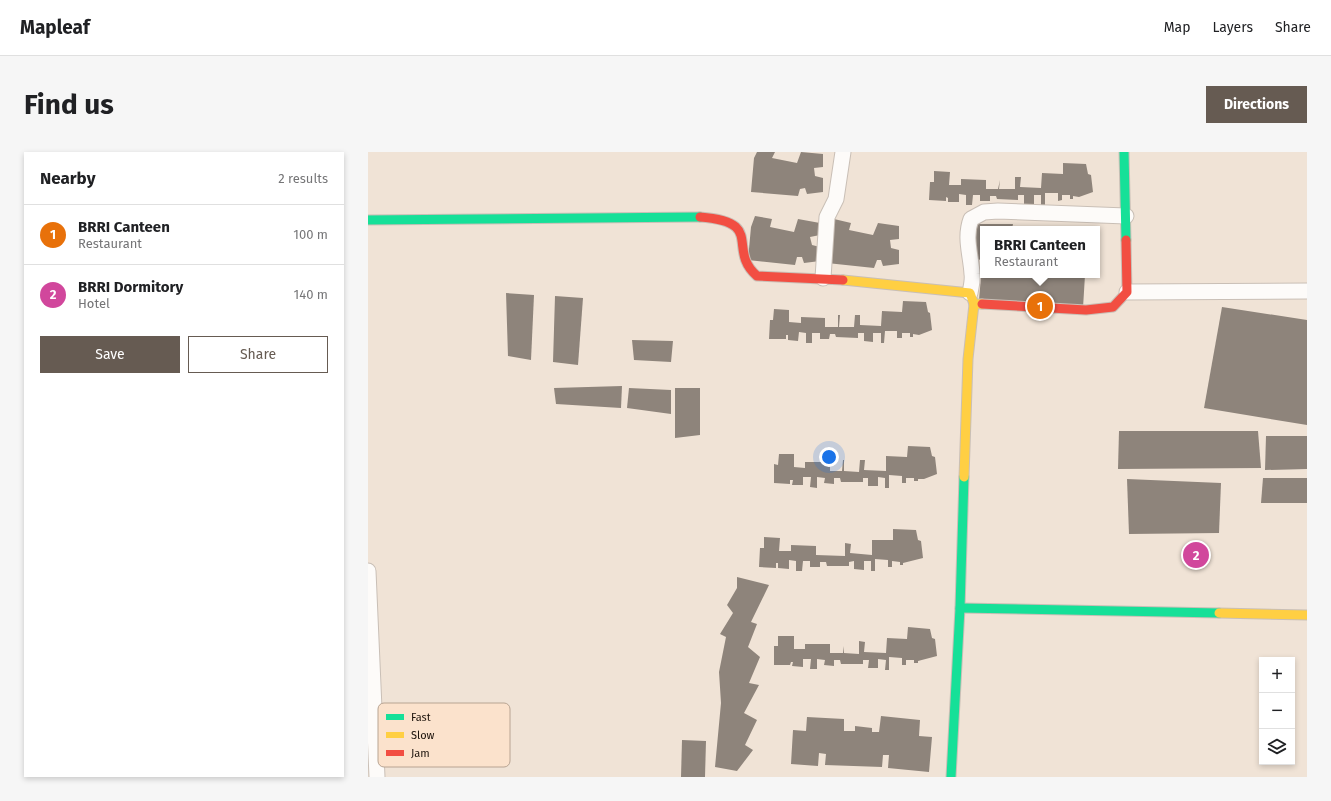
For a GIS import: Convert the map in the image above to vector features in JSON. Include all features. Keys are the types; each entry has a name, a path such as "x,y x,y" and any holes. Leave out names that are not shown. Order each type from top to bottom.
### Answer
{"street":[{"path":"823,278 827,217 836,198 843,152"},
{"path":"368,220 701,217 723,220 736,226 742,234 745,262 750,272 757,276 823,278 972,299 1086,310 1113,307 1127,292 1124,152"},
{"path":"951,777 960,608 968,359 972,299 972,275 968,251 967,230 971,219 984,212 998,211 1126,216"},
{"path":"1127,292 1307,291"},
{"path":"368,571 377,777"},
{"path":"960,608 1307,615"}],"building":[{"path":"757,152 775,152 772,158 797,163 801,152 823,154 823,167 814,168 815,176 823,178 823,192 807,194 805,188 800,189 798,196 751,192 754,158"},
{"path":"1063,163 1086,164 1088,174 1091,175 1093,192 1079,197 1073,196 1073,199 1070,199 1070,195 1062,195 1062,200 1058,201 1058,193 1045,193 1045,205 1041,205 1041,195 1034,195 1034,204 1024,204 1024,195 1018,195 1018,200 997,199 996,196 990,196 990,201 980,201 980,195 973,195 972,205 966,205 966,195 959,194 959,202 948,202 948,198 946,197 946,201 929,200 930,182 934,182 934,171 950,172 949,185 961,185 961,179 986,180 986,189 998,189 1000,180 999,189 1015,189 1015,177 1021,177 1020,187 1041,188 1042,173 1063,174"},
{"path":"755,216 772,219 770,227 794,232 798,219 820,223 820,235 810,237 812,245 820,247 820,261 804,263 802,257 797,257 795,265 748,260 751,227"},
{"path":"834,219 851,223 849,230 873,235 878,223 899,226 899,239 890,240 891,248 899,250 899,264 883,266 881,260 877,260 874,268 827,263"},
{"path":"974,224 1013,224 1013,226 980,226 980,260 974,259"},
{"path":"981,278 1085,278 1083,308 979,300"},
{"path":"506,293 534,295 531,360 508,356"},
{"path":"555,296 583,298 578,365 553,362"},
{"path":"903,301 926,302 928,312 930,313 932,330 919,335 913,334 913,337 910,337 910,333 902,333 902,338 897,338 897,331 885,331 884,343 881,343 881,333 873,333 873,342 864,341 864,333 858,333 858,338 836,337 835,334 830,334 829,339 820,339 820,333 812,333 812,343 806,343 806,333 799,332 798,341 788,340 788,335 786,335 786,339 769,339 770,320 773,320 774,309 789,310 789,322 801,323 801,317 825,318 825,327 838,327 838,315 840,315 839,327 854,327 855,315 860,315 860,325 881,326 882,311 902,312"},
{"path":"1222,307 1307,320 1307,425 1204,408"},
{"path":"632,340 673,341 671,362 634,360"},
{"path":"622,386 621,408 556,404 554,388"},
{"path":"629,388 671,390 671,414 627,408"},
{"path":"675,388 700,388 700,435 675,438"},
{"path":"1119,431 1258,431 1261,468 1118,469"},
{"path":"1266,436 1307,436 1307,469 1265,470"},
{"path":"908,446 930,447 932,456 935,457 937,474 924,479 918,479 918,481 914,481 914,478 906,478 906,483 902,483 902,476 889,475 889,488 885,488 885,478 878,477 878,486 868,486 868,478 863,478 863,482 841,482 840,478 834,478 834,484 824,483 825,478 817,477 817,488 810,487 811,477 803,477 803,485 792,485 793,480 790,480 790,484 774,483 774,464 778,465 779,454 794,454 794,467 805,468 805,462 830,462 830,471 842,471 844,460 844,471 859,472 860,460 865,460 864,470 886,471 886,456 907,457"},
{"path":"1263,478 1307,478 1307,503 1261,503"},
{"path":"1127,479 1221,483 1219,533 1129,534"},
{"path":"893,529 916,530 918,540 921,541 923,558 903,563 903,565 900,565 900,562 892,561 892,567 888,567 888,560 875,559 875,571 871,571 871,561 864,561 864,570 854,569 854,561 849,562 849,566 827,566 826,562 820,562 820,567 810,567 810,561 803,561 802,571 796,571 796,561 789,560 789,569 778,568 778,563 776,563 776,568 759,567 760,548 764,548 764,537 780,538 779,551 791,551 791,545 816,546 816,555 845,556 845,543 851,544 850,553 872,555 872,540 893,540"},
{"path":"737,577 769,585 751,622 757,624 748,647 760,657 749,683 759,685 744,713 757,720 745,745 753,750 737,771 715,767 721,703 719,672 726,637 720,634 733,613 727,605 737,588"},
{"path":"908,627 930,629 932,638 935,639 937,656 918,661 918,663 914,663 914,660 906,660 906,665 902,665 902,658 889,657 889,670 885,670 886,660 878,659 878,668 868,668 869,660 863,660 863,664 841,664 840,660 834,660 834,666 824,665 825,660 817,659 817,669 810,669 811,659 803,659 803,667 792,666 793,662 791,662 790,665 774,665 774,646 778,646 778,636 794,636 794,649 805,649 805,644 830,644 830,653 843,653 844,646 844,653 859,654 859,641 865,642 864,652 886,653 887,638 907,639"},
{"path":"881,716 920,720 919,736 932,737 929,772 888,768 889,755 883,755 882,767 825,765 826,754 819,753 818,766 791,764 793,730 806,731 807,717 844,719 844,731 855,731 855,726 872,728 872,732 879,732"},
{"path":"682,740 706,741 705,777 681,777"}],"traffic: fast":[{"path":"1124,152 1126,240"},
{"path":"368,220 700,217"},
{"path":"951,777 960,608 964,477"},
{"path":"960,608 1219,613"}],"traffic: slow":[{"path":"843,280 970,293 974,304"},
{"path":"964,477 968,359 974,304 982,304"},
{"path":"1219,613 1307,615"}],"traffic: jam":[{"path":"700,217 720,220 732,225 739,231 742,238 744,256 748,266 757,276 843,280"},
{"path":"982,304 1086,310 1113,307 1127,292 1126,240"}],"place":[{"name":"BRRI Canteen","path":"1040,306"},
{"name":"BRRI Dormitory","path":"1196,555"}]}
